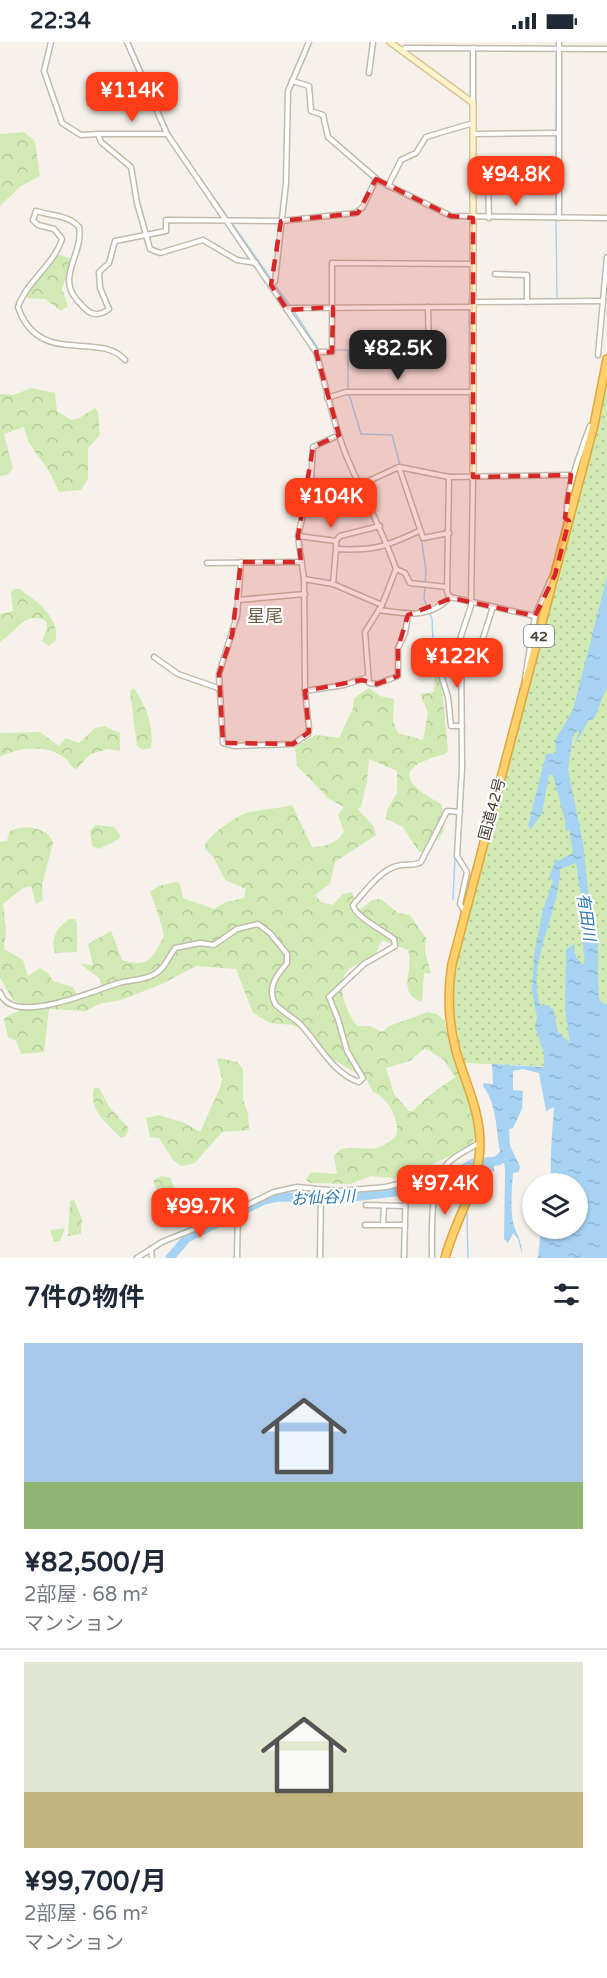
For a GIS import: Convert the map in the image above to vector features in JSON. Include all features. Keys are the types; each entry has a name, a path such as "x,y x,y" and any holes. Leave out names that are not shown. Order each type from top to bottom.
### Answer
{"highway":[{"name":"国道42号","path":"445,1258 476,1176 480,1143 475,1105 457,1053 449,1015 451,975 465,912 570,521 594,425 607,359"}],"street":[{"path":"51,42 44,62 44,71 62,123 81,135 167,134"},
{"path":"126,42 167,134 316,352 339,435 380,526 396,569 382,605 365,632 369,683 377,684 398,676 398,648 405,633 408,615"},
{"path":"271,285 275,281 285,183 287,95 309,42"},
{"path":"369,73 372,42"},
{"path":"390,42 404,49 473,103"},
{"path":"404,49 405,42"},
{"path":"445,42 445,48"},
{"path":"559,42 559,218"},
{"path":"465,912 460,904 467,873 457,858 462,726 461,641 472,602 473,48"},
{"path":"404,49 607,48"},
{"path":"292,81 311,87 311,111 323,115 328,137 376,179 451,216 607,218"},
{"path":"388,186 401,160 416,153 426,137 473,123"},
{"path":"473,134 559,133"},
{"path":"98,134 101,142 131,168 137,203 154,253 203,240 237,260 256,263"},
{"path":"125,360 118,352 101,347 66,347 38,334 25,323 18,307 22,296 54,254 62,239 54,229 38,225 32,217 36,211 52,217 68,218 79,227 80,240 68,277 69,290 88,311 94,314 109,309 99,277 109,263 115,241 166,231 166,220 281,221 358,212 363,207 376,179"},
{"path":"488,183 489,218"},
{"path":"598,355 607,257"},
{"path":"316,352 332,352 332,263 473,264"},
{"path":"495,274 527,275 527,302"},
{"path":"287,310 290,308 428,307 602,301"},
{"path":"428,307 429,348"},
{"path":"327,398 349,392 473,392"},
{"path":"570,521 566,515 571,476 590,426 594,425"},
{"path":"241,562 235,626 219,675 223,743 228,746 292,744 305,736 309,729 305,691 304,579 298,536 311,481 313,447 339,435"},
{"path":"360,485 399,467 449,477 571,476"},
{"path":"399,467 419,531 424,539 449,533"},
{"path":"449,477 447,587 450,597"},
{"path":"333,584 336,541 340,536 380,526"},
{"path":"336,549 365,551 387,545 419,531"},
{"path":"298,536 336,541"},
{"path":"207,563 302,562"},
{"path":"396,569 405,573 410,583 447,587"},
{"path":"527,681 525,672 535,616 550,580 555,575"},
{"path":"304,579 333,584 382,605"},
{"path":"238,600 304,594"},
{"path":"450,597 535,616"},
{"path":"379,610 408,615 437,608 450,597"},
{"path":"482,641 493,607"},
{"path":"443,642 461,641"},
{"path":"154,657 178,674 218,688"},
{"path":"439,668 448,697 451,726 462,726"},
{"path":"305,691 344,685 368,677"},
{"path":"0,992 3,1000 14,1008 62,1002 117,983 153,975 162,969 174,948 200,943 214,945 237,929 258,924 270,933 287,954 287,963 274,978 272,990 275,1004 298,1022 317,1047 343,1073 359,1082 363,1078 363,1073 346,1051 338,1019 329,997 364,964 395,946 394,939 381,928 357,914 353,905 389,869 399,865 414,866 421,862 447,811 460,812"},
{"path":"432,1258 435,1202 441,1173 453,1159 480,1143"},
{"path":"137,1258 151,1249 285,1189 297,1187 357,1190 406,1183 441,1173"},
{"path":"404,1258 406,1183"},
{"path":"320,1258 321,1190"},
{"path":"366,1206 405,1206"},
{"path":"383,1225 384,1206"},
{"path":"237,1258 238,1209"},
{"path":"365,1225 405,1225"},
{"path":"151,1249 152,1258"}],"highlighted area":[{"path":"376,179 451,216 473,218 473,477 571,475 565,518 569,521 555,575 535,616 452,598 408,615 398,648 398,676 377,684 362,680 305,691 309,732 293,744 223,743 219,674 232,635 241,562 301,562 298,536 313,447 339,435 316,352 332,352 333,307 287,310 271,285 281,221 358,213"}],"green space":[{"path":"24,132 35,141 40,176 21,186 0,206 0,134"},
{"path":"57,254 69,258 71,262 62,289 68,306 61,311 45,299 27,298 27,293"},
{"path":"607,374 607,1069 464,1063 452,1010 455,970"},
{"path":"32,388 55,393 57,411 71,420 95,408 98,412 100,435 88,448 88,479 81,490 59,492 48,469 30,445 24,427 4,434 13,469 7,475 0,476 0,394 13,395"},
{"path":"20,589 46,610 56,631 56,640 49,646 42,641 47,628 46,621 39,618 26,620 0,642 0,614 13,611 11,592"},
{"path":"435,675 441,676 448,751 418,764 411,769 409,775 411,782 417,788 441,804 443,832 423,852 419,852 403,827 386,819 387,810 397,793 397,771 369,759 367,781 361,807 358,809 374,827 376,835 335,862 330,884 315,895 321,902 333,905 343,894 352,892 357,908 361,909 372,900 381,899 398,913 410,915 426,938 425,951 431,974 424,973 422,1002 409,993 407,980 410,958 408,950 382,940 374,958 347,971 342,984 342,992 357,1026 370,1026 382,1032 389,1026 428,1012 437,1014 444,1020 452,1056 462,1074 475,1125 476,1134 471,1146 401,1179 371,1176 350,1184 310,1183 306,1180 311,1172 337,1174 334,1156 341,1149 376,1148 388,1142 396,1136 395,1117 383,1098 373,1092 367,1080 331,1058 305,1031 293,1025 270,1023 253,1013 236,969 196,966 162,984 121,1000 99,1004 86,1011 49,1009 44,1052 21,1054 16,1041 8,1037 4,1019 26,1005 13,1000 0,978 0,842 7,841 9,832 20,828 33,828 45,833 53,842 42,886 43,900 36,904 31,886 23,888 3,904 6,928 4,949 23,960 28,976 40,968 48,973 53,981 73,987 77,995 97,990 102,987 99,978 80,964 93,965 88,944 111,931 122,960 144,962 157,950 164,936 150,892 158,886 176,882 180,884 183,898 214,909 226,902 244,898 246,889 225,880 214,858 205,848 210,838 231,821 250,812 292,805 312,847 330,844 341,836 344,832 338,815 344,807 329,799 297,766 295,747 316,735 339,738 353,708 354,698 369,688 380,696 394,699 393,721 398,733 423,740 428,713 420,694 434,692","holes":["425,1048 444,1060 455,1077 426,1098 413,1111 409,1111 394,1094 386,1068 410,1061"]},
{"path":"134,688 150,724 151,748 143,750 137,746 130,691"},
{"path":"104,726 120,733 120,751 108,749 91,754 76,769 59,754 42,749 24,749 0,757 0,733 40,732 59,746 66,738 79,743 95,728"},
{"path":"96,825 114,827 120,835 119,839 99,849 92,846 90,831"},
{"path":"70,919 75,919 77,923 77,952 55,953 53,942 56,933"},
{"path":"217,1059 237,1062 243,1069 243,1100 248,1113 249,1130 222,1132 195,1163 182,1166 174,1161 159,1138 150,1137 146,1118 159,1115 185,1123 200,1132 220,1088 222,1079"},
{"path":"94,1088 99,1088 110,1108 129,1128 125,1137 121,1138 96,1110"},
{"path":"162,1176 171,1178 176,1195 184,1205 194,1204 208,1193 220,1201 193,1220 179,1220 167,1209 155,1186 153,1180"},
{"path":"74,1200 82,1219 81,1234 68,1236 70,1201"},
{"path":"65,1228 60,1241 54,1242 50,1230"}],"water":[{"name":"有田川","path":"607,577 607,687 594,719 589,720 574,746 580,729 573,735 568,770 583,843 591,917 599,935 599,999 607,1004 607,1258 538,1258 540,1239 588,1239 588,1173 551,1173 554,1107 546,1111 539,1073 523,1069 513,1071 513,1090 523,1091 522,1109 513,1128 509,1129 510,1146 520,1166 519,1172 513,1173 511,1204 513,1222 520,1241 522,1254 518,1239 513,1233 508,1243 504,1239 504,1163 494,1166 494,1172 488,1167 488,1158 492,1159 500,1152 491,1101 483,1086 484,1083 493,1084 492,1064 544,1067 544,1053 535,1027 537,1017 532,991 534,955 543,910 553,881 549,877 556,859 558,861 573,853 569,829 566,832 553,775 549,775 542,813 531,829 528,826 546,754 556,753 555,740 573,710","holes":["576,863 585,924 582,931 585,965 576,956 575,943 566,950 565,1010 570,1043 558,1032 553,1008 551,1009 550,1005 541,1006 537,992 537,978 538,963 555,901 560,869"]}],"waterway":[{"path":"130,42 172,138 290,306"},
{"path":"556,131 557,42"},
{"path":"556,136 556,215"},
{"path":"556,220 557,299"},
{"path":"470,474 469,300 493,300"},
{"path":"293,310 319,350 348,350 348,390"},
{"path":"349,394 361,434 392,435 400,465"},
{"path":"470,479 470,573"},
{"path":"421,536 426,571 424,599 432,619 434,661"},
{"path":"460,694 459,635 465,619"},
{"path":"453,899 455,858"},
{"name":"お仙谷川","path":"170,1258 187,1238 264,1200 278,1197 344,1198 413,1190 445,1180 473,1163 498,1161"},
{"path":"463,1190 466,1166"},
{"path":"467,1213 468,1258"}],"district":[{"name":"星尾","path":"265,616"}]}
